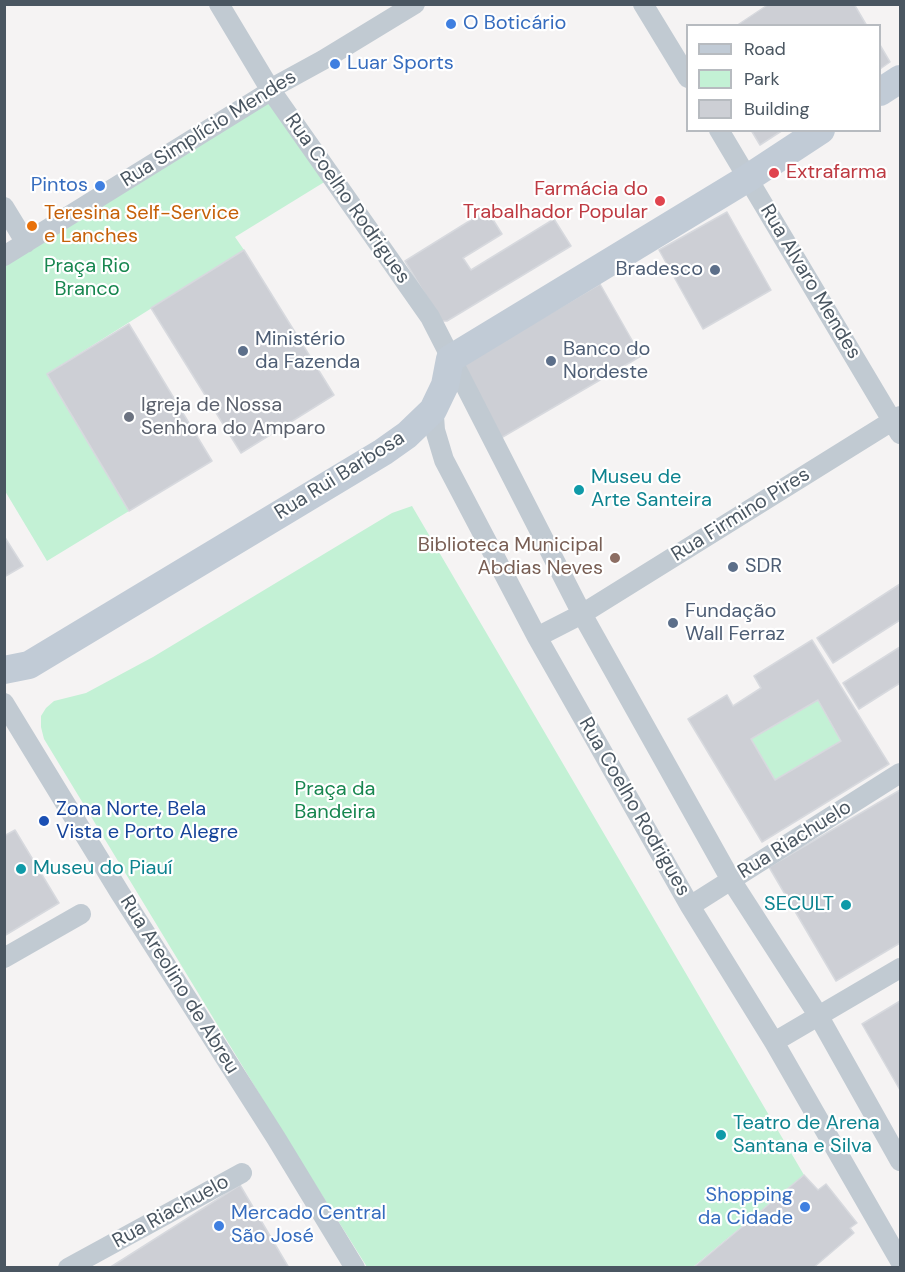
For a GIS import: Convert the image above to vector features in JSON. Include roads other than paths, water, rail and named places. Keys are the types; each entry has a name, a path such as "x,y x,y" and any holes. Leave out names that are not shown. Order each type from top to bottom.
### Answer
{"street":[{"name":"Rua Coelho Rodrigues","path":"219,4 270,89 430,317 582,614"},
{"name":"Rua Simplício Mendes","path":"4,256 253,102 270,89 415,4"},
{"path":"643,4 686,76"},
{"path":"881,91 900,79"},
{"name":"Rua Alvaro Mendes","path":"720,132 898,423"},
{"path":"450,358 748,178 818,132"},
{"path":"4,207 26,243"},
{"name":"Rua Coelho Rodrigues","path":"437,331 433,410 435,430 444,460 537,638 690,906 774,1042 900,1261"},
{"name":"Rua Rui Barbosa","path":"4,670 29,665 383,452 407,435 433,410 445,385 450,358"},
{"name":"Rua Firmino Pires","path":"537,638 582,614 898,423"},
{"path":"582,614 732,880 818,1015 900,1161"},
{"name":"Rua Areolino de Abreu","path":"4,703 355,1268"},
{"name":"Rua Riachuelo","path":"690,906 900,773"},
{"path":"4,958 81,914"},
{"path":"774,1042 900,968"},
{"name":"Rua Riachuelo","path":"68,1268 242,1173"}],"place":[{"name":"O Boticário","path":"451,24"},
{"name":"Luar Sports","path":"335,64"},
{"name":"Extrafarma","path":"774,173"},
{"name":"Pintos","path":"100,186"},
{"name":"Farmácia do Trabalhador Popular","path":"660,201"},
{"name":"Teresina Self-Service e Lanches","path":"32,226"},
{"name":"Bradesco","path":"715,270"},
{"name":"Ministério da Fazenda","path":"243,351"},
{"name":"Banco do Nordeste","path":"551,361"},
{"name":"Igreja de Nossa Senhora do Amparo","path":"129,417"},
{"name":"Museu de Arte Santeira","path":"579,490"},
{"name":"Biblioteca Municipal Abdias Neves","path":"615,558"},
{"name":"SDR","path":"733,567"},
{"name":"Fundação Wall Ferraz","path":"673,623"},
{"name":"Zona Norte, Bela Vista e Porto Alegre","path":"44,821"},
{"name":"Museu do Piauí","path":"21,869"},
{"name":"SECULT","path":"846,905"},
{"name":"Teatro de Arena Santana e Silva","path":"721,1135"},
{"name":"Shopping da Cidade","path":"805,1207"},
{"name":"Mercado Central São José","path":"219,1226"}],"park label":[{"name":"Praça Rio Branco","path":"87,278"},
{"name":"Praça da Bandeira","path":"335,802"}]}
